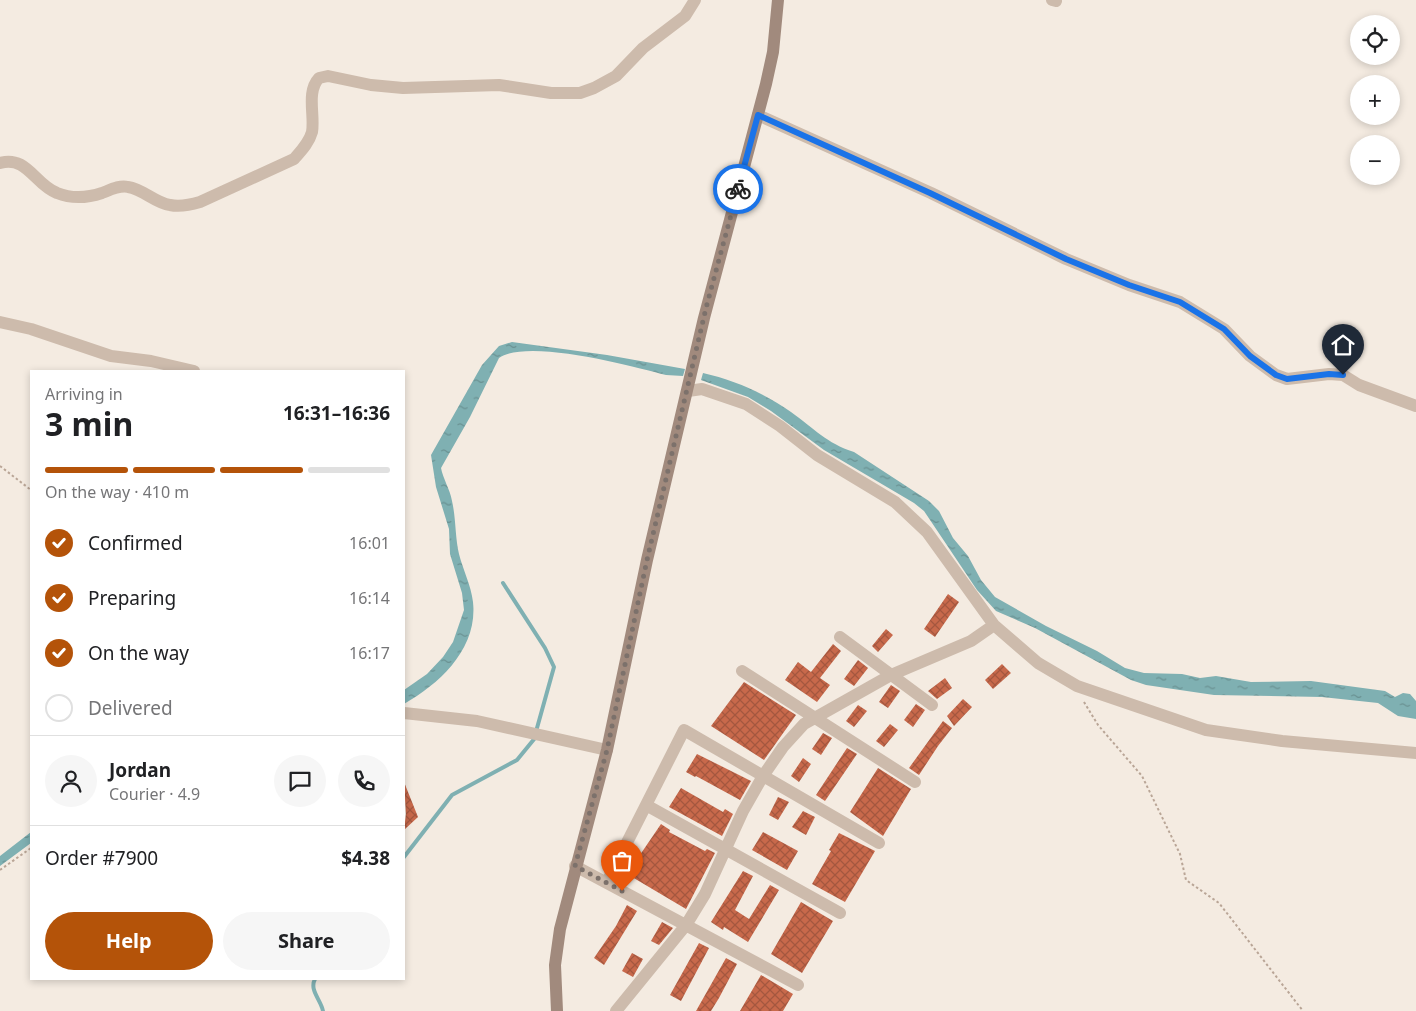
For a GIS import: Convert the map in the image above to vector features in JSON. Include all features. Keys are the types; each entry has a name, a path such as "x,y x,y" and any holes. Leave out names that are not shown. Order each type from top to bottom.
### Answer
{"street":[{"path":"0,163 17,162 25,166 46,188 72,197 86,197 128,186 168,205 184,206 200,202 285,163 303,150 312,132 313,90 319,78 328,76 371,86 403,88 499,85 551,93 580,93 616,76 643,48 685,16 695,0"},
{"path":"557,1011 556,950 575,866 607,750 647,560 694,368 711,289 771,60 778,0"},
{"path":"758,115 930,193 1066,259 1129,285 1180,302 1224,329 1250,356 1276,375 1287,379 1329,374 1343,375 1359,385 1416,406"},
{"path":"0,322 31,329 111,356 151,361 190,370"},
{"path":"689,387 702,389 746,404 780,426 817,455 896,502 927,532 994,625 1038,663 1077,686 1206,730 1282,741 1416,753"},
{"path":"616,1011 686,925 704,894 763,776 783,747 804,724 892,675 971,641 994,625"},
{"path":"840,637 932,704"},
{"path":"742,671 915,782"},
{"path":"405,713 477,721 607,750"},
{"path":"606,882 684,730 879,843"},
{"path":"646,806 840,913"},
{"path":"575,866 798,985"}],"path":[{"path":"0,466 30,489"},
{"path":"1077,686 1098,725 1142,776 1180,854 1186,880 1219,902 1303,1011"},
{"path":"0,870 30,849"}],"water":[{"path":"512,342 607,355 685,369 683,376 666,375 605,360 555,352 532,351 513,353 499,358 470,417 441,468 451,497 459,554 472,596 473,619 470,634 463,649 443,675 431,686 405,703 405,689 427,674 443,657 453,642 464,610 462,593 450,554 449,529 436,487 431,455 482,365 499,346"},
{"path":"703,373 737,383 770,399 791,412 828,440 854,452 929,501 939,511 953,538 968,556 981,580 995,597 1125,668 1144,673 1182,674 1200,678 1216,676 1251,682 1311,681 1385,691 1395,697 1403,693 1410,694 1416,701 1416,719 1398,716 1378,703 1322,697 1214,695 1146,685 1131,680 1035,628 996,611 977,590 924,511 914,503 824,450 771,411 748,397 701,380"},
{"path":"30,833 30,844 0,866 0,856"}],"building":[{"path":"948,594 959,602 935,637 924,629"},
{"path":"886,629 893,635 878,652 872,646"},
{"path":"833,644 841,651 820,678 830,685 817,702 785,680 798,662 811,672"},
{"path":"858,660 868,668 854,686 844,679"},
{"path":"1002,664 1011,673 993,689 985,680"},
{"path":"945,678 952,688 937,699 928,691"},
{"path":"744,682 796,715 764,760 711,726"},
{"path":"891,685 900,691 888,708 879,702"},
{"path":"963,699 972,707 954,726 947,716"},
{"path":"916,704 925,710 913,727 904,720"},
{"path":"858,705 867,711 854,727 846,721"},
{"path":"943,721 952,728 919,775 909,768"},
{"path":"890,724 898,730 884,747 876,741"},
{"path":"823,733 832,738 821,755 812,749"},
{"path":"847,748 857,754 825,801 816,795"},
{"path":"697,754 751,781 740,800 686,772"},
{"path":"803,758 811,764 799,782 791,776"},
{"path":"878,768 911,789 883,836 850,812"},
{"path":"405,784 418,817 405,829"},
{"path":"681,788 723,812 725,809 733,814 722,836 669,807"},
{"path":"778,797 789,802 778,820 769,815"},
{"path":"803,811 815,817 806,835 792,827"},
{"path":"661,824 670,830 669,832 705,851 707,849 715,853 686,909 627,874"},
{"path":"763,832 798,851 787,870 752,850"},
{"path":"839,833 875,851 845,902 812,884"},
{"path":"743,871 753,876 735,910 749,919 770,885 779,890 748,942 724,927 723,930 711,922"},
{"path":"801,902 833,921 802,973 771,954"},
{"path":"627,905 637,911 604,965 594,958 616,926"},
{"path":"662,922 673,928 659,945 651,941"},
{"path":"699,943 709,948 681,1001 670,995"},
{"path":"632,953 643,959 633,977 622,971"},
{"path":"726,958 737,964 719,998 711,1011 696,1011"},
{"path":"761,975 793,994 783,1011 740,1011"}],"waterway":[{"path":"503,583 545,648 554,667 537,728"},
{"path":"405,856 452,795 517,760 535,738"},
{"path":"315,980 314,991 323,1011"}],"way so far":[{"path":"622,891 575,866 607,750 673,448 694,368 706,308 738,189"}],"route":[{"path":"738,189 758,115 930,193 1066,259 1129,285 1180,302 1224,329 1250,356 1276,375 1287,379 1329,374 1343,375"}]}
